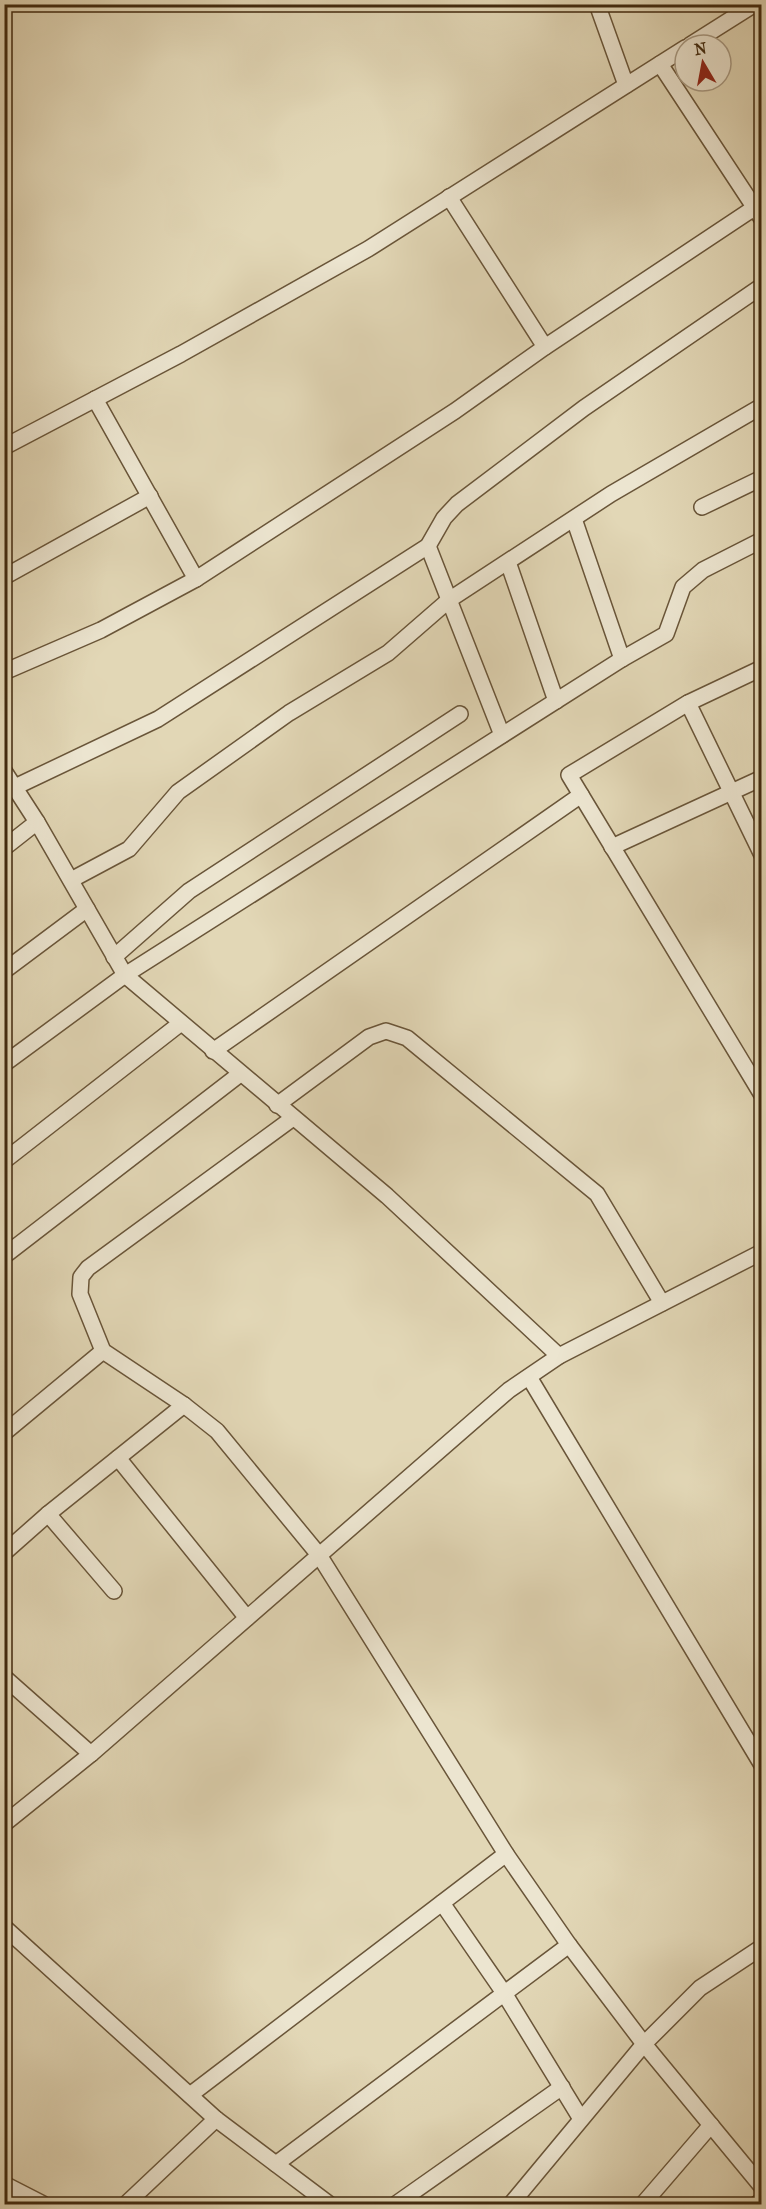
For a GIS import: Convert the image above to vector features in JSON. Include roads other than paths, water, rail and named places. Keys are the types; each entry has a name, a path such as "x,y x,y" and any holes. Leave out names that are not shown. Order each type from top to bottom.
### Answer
{"street":[{"path":"597,4 626,86"},
{"path":"709,33 754,4"},
{"path":"4,447 368,249 673,56"},
{"path":"4,672 101,630 196,579 455,411 545,347 758,213 660,64"},
{"path":"449,197 545,347"},
{"path":"15,787 158,719 428,546 444,518 457,504 584,408 762,286"},
{"path":"95,399 196,579"},
{"path":"70,880 129,849 178,792 289,713 388,653 449,600 573,519 762,406"},
{"path":"702,507 762,478"},
{"path":"4,577 150,496"},
{"path":"573,519 622,659"},
{"path":"4,1064 125,975 622,659 666,634 683,587 703,570 762,540"},
{"path":"428,546 502,735"},
{"path":"508,562 556,701"},
{"path":"762,668 688,703 569,775 762,1095"},
{"path":"688,703 762,855"},
{"path":"114,957 189,891 460,714"},
{"path":"4,771 37,822 125,975 387,1196 559,1356"},
{"path":"612,847 762,778"},
{"path":"213,1051 581,795"},
{"path":"4,848 37,822"},
{"path":"4,971 87,909"},
{"path":"4,1161 181,1023"},
{"path":"278,1105 369,1037 386,1031 407,1038 597,1194 662,1303"},
{"path":"4,1256 240,1074"},
{"path":"293,1118 88,1268 81,1277 80,1294 103,1351 184,1405 217,1431 320,1555 506,1854 569,1945 644,2044 762,2187"},
{"path":"4,1824 91,1754 509,1390 559,1356 762,1252"},
{"path":"8,1423 103,1351"},
{"path":"529,1377 762,1765"},
{"path":"4,1553 48,1514 184,1405"},
{"path":"118,1458 247,1618"},
{"path":"48,1514 114,1591"},
{"path":"4,1677 91,1754"},
{"path":"190,2095 506,1854"},
{"path":"442,1903 504,1993 581,2119"},
{"path":"4,1927 216,2119 329,2205"},
{"path":"276,2164 569,1945"},
{"path":"511,2205 644,2044 700,1988 762,1947"},
{"path":"396,2205 561,2086"},
{"path":"126,2205 216,2119"},
{"path":"643,2205 711,2125"},
{"path":"4,2184 19,2199 43,2205"},
{"path":"757,2205 762,2200"}]}
